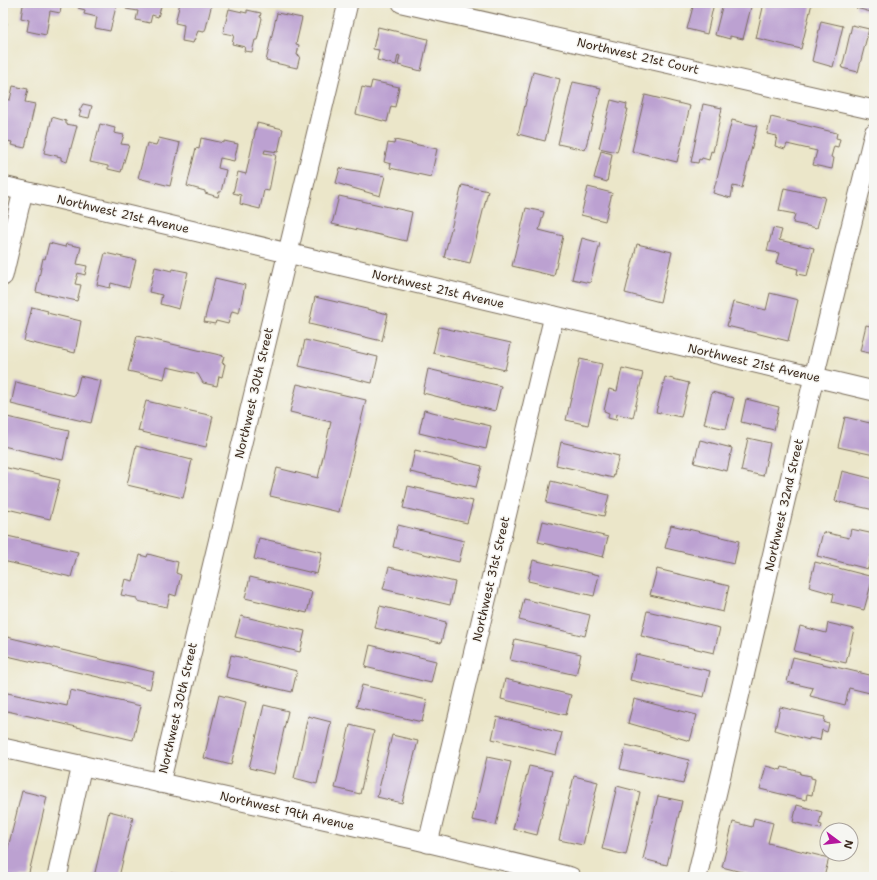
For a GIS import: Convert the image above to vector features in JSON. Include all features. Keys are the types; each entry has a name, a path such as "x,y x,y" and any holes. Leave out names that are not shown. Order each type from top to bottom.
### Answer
{"street":[{"name":"Northwest 30th Street","path":"160,783 348,3"},
{"name":"Northwest 21st Court","path":"402,3 874,110"},
{"name":"Northwest 32nd Street","path":"697,877 814,377 874,133"},
{"name":"Northwest 21st Avenue","path":"3,186 874,391"},
{"path":"3,276 23,191"},
{"name":"Northwest 31st Street","path":"428,843 554,316"},
{"name":"Northwest 19th Avenue","path":"3,748 428,843 571,877"},
{"path":"57,877 82,766"}],"building":[{"path":"26,3 62,3 60,13 50,11 46,35 27,31 29,20 21,18 23,5"},
{"path":"79,3 117,3 110,31 95,28 97,17 84,14 85,10 78,8"},
{"path":"127,3 162,3 158,17 152,15 150,23 136,20 138,11 126,9"},
{"path":"180,3 212,3 206,28 204,32 198,31 193,43 182,41 184,25 175,23"},
{"path":"694,3 714,3 707,34 687,29"},
{"path":"723,3 752,3 743,39 730,36 730,39 715,35"},
{"path":"764,3 812,3 801,49 756,38"},
{"path":"857,3 873,3 871,12 856,8"},
{"path":"229,9 247,13 247,10 261,13 260,17 262,18 257,40 255,40 252,52 244,51 245,47 232,44 234,35 223,33"},
{"path":"277,13 302,18 296,44 299,45 297,55 300,56 297,68 266,61"},
{"path":"821,21 843,26 833,67 812,61"},
{"path":"3,22 7,23 4,36 3,36"},
{"path":"852,25 869,29 858,72 842,68"},
{"path":"378,27 428,39 421,71 398,65 400,56 398,55 396,65 377,60 379,50 373,49"},
{"path":"533,72 560,79 545,141 518,134"},
{"path":"372,81 399,87 395,107 391,106 387,122 356,114 362,87 370,89"},
{"path":"573,82 601,88 585,150 558,144"},
{"path":"13,86 28,89 25,102 35,104 25,148 11,145 12,142 3,140 3,99 10,100"},
{"path":"645,95 690,106 677,162 632,151"},
{"path":"611,100 627,104 626,109 628,109 617,152 599,148"},
{"path":"83,104 92,106 89,118 79,116 81,111 79,111"},
{"path":"703,104 722,108 713,152 711,151 709,160 702,158 701,160 699,159 698,163 691,162"},
{"path":"52,117 66,121 66,124 77,126 67,162 61,160 61,157 44,153"},
{"path":"771,117 837,133 836,138 840,139 838,147 834,146 831,157 834,158 832,169 813,165 817,151 787,144 785,149 775,146 777,136 767,134"},
{"path":"732,120 757,126 742,188 733,186 731,198 713,193"},
{"path":"257,123 283,129 278,152 265,150 264,153 276,155 269,191 264,190 260,209 240,204 241,195 233,193 238,172 246,174"},
{"path":"100,124 115,128 114,133 124,135 121,144 129,145 121,172 108,169 108,166 90,162"},
{"path":"159,138 180,143 170,186 138,178 147,143 156,145"},
{"path":"201,138 224,143 224,141 238,144 234,161 220,158 218,168 226,170 221,192 219,192 218,197 205,193 205,191 187,186 196,148 199,149"},
{"path":"395,140 437,149 431,177 390,168 391,164 384,162 388,143 394,144"},
{"path":"601,151 612,154 607,182 594,178"},
{"path":"340,168 385,176 380,196 336,183"},
{"path":"462,185 488,191 470,263 444,257"},
{"path":"588,187 612,193 605,221 581,215"},
{"path":"784,188 825,197 817,228 793,223 795,214 779,211"},
{"path":"339,196 412,212 406,241 332,224"},
{"path":"526,208 544,212 539,230 563,236 554,276 512,266"},
{"path":"773,228 782,230 779,240 814,248 807,276 797,274 798,269 776,263 779,253 767,251"},
{"path":"582,238 600,243 590,283 572,279"},
{"path":"49,243 65,247 66,244 81,247 77,264 87,266 85,275 78,273 75,284 81,285 77,301 36,292 43,258 45,259"},
{"path":"637,244 672,252 660,302 625,293"},
{"path":"105,253 136,260 129,288 111,283 110,288 97,285"},
{"path":"155,267 172,271 173,269 188,272 179,309 160,304 162,295 149,292"},
{"path":"215,278 245,285 239,313 232,311 228,324 216,321 215,324 204,322"},
{"path":"770,293 798,300 788,341 727,326 733,302 766,310"},
{"path":"315,297 388,314 382,341 309,324"},
{"path":"32,307 48,311 47,313 81,321 75,353 24,341"},
{"path":"866,325 874,327 874,354 860,351"},
{"path":"439,327 511,343 505,370 433,353"},
{"path":"137,336 224,356 222,363 225,364 222,377 219,376 217,386 203,383 198,374 167,367 164,379 128,371"},
{"path":"305,340 378,357 372,383 299,366"},
{"path":"580,359 602,364 588,425 566,420"},
{"path":"622,368 643,373 633,418 617,414 616,420 608,418 609,413 604,411 609,389 617,391"},
{"path":"428,369 501,386 495,411 423,393"},
{"path":"80,376 101,381 91,423 11,404 16,382 75,396"},
{"path":"665,377 689,383 681,417 656,412"},
{"path":"297,384 366,400 339,512 270,496 277,468 318,478 331,422 290,412"},
{"path":"712,392 734,398 726,429 704,424"},
{"path":"746,399 779,407 774,430 741,422"},
{"path":"146,401 213,416 206,447 138,431"},
{"path":"424,410 491,426 486,449 419,433"},
{"path":"7,417 69,431 63,460 3,446 3,433"},
{"path":"845,417 874,424 874,455 838,447"},
{"path":"748,438 770,443 763,476 741,471"},
{"path":"700,440 732,448 727,471 694,463"},
{"path":"561,442 619,456 613,478 556,465"},
{"path":"136,446 192,460 183,498 127,485"},
{"path":"415,450 482,466 476,487 410,472"},
{"path":"3,467 60,480 50,519 3,508"},
{"path":"842,471 874,479 874,510 835,501"},
{"path":"551,481 609,495 604,516 546,503"},
{"path":"408,486 473,501 467,523 403,508"},
{"path":"543,521 608,537 603,557 538,542"},
{"path":"398,525 464,541 459,562 393,547"},
{"path":"671,525 739,541 734,564 665,548"},
{"path":"851,529 874,534 874,544 868,569 817,556 823,532 849,538"},
{"path":"3,535 78,552 71,577 3,561"},
{"path":"259,538 322,552 317,574 254,559"},
{"path":"148,554 178,562 176,573 181,575 176,596 170,594 167,607 137,601 137,598 121,595 125,579 133,581 140,555 147,557"},
{"path":"533,560 599,575 594,596 528,581"},
{"path":"815,562 873,577 864,610 832,602 834,594 809,587"},
{"path":"389,567 455,582 450,605 383,589"},
{"path":"657,569 729,586 723,612 650,595"},
{"path":"250,577 312,592 307,613 245,598"},
{"path":"524,599 590,615 585,636 519,620"},
{"path":"380,606 446,622 441,643 375,628"},
{"path":"647,611 720,628 714,653 641,636"},
{"path":"241,616 305,631 300,652 235,637"},
{"path":"828,623 854,629 846,663 794,651 800,626 826,633"},
{"path":"3,636 154,672 150,689 3,655"},
{"path":"515,639 581,654 576,675 510,660"},
{"path":"370,645 436,661 431,683 365,667"},
{"path":"636,654 710,671 704,697 630,680"},
{"path":"231,655 297,671 292,692 226,677"},
{"path":"793,657 874,676 874,694 849,688 845,705 810,696 813,688 787,682"},
{"path":"505,679 571,695 566,715 501,699"},
{"path":"362,685 427,700 422,722 356,707"},
{"path":"70,690 141,706 133,740 3,710 3,692 67,706"},
{"path":"219,695 246,702 231,765 204,758"},
{"path":"634,699 697,715 690,741 628,723"},
{"path":"264,705 288,711 274,774 249,768"},
{"path":"780,707 825,717 824,722 829,724 827,732 822,730 820,740 809,738 809,740 775,730"},
{"path":"308,716 331,722 317,784 294,778"},
{"path":"497,717 562,733 556,755 492,739"},
{"path":"350,725 374,731 360,794 335,788"},
{"path":"392,735 418,741 402,803 377,797"},
{"path":"626,745 689,760 683,784 620,769"},
{"path":"487,757 511,762 496,825 472,820"},
{"path":"529,766 552,771 537,835 513,829"},
{"path":"766,766 781,770 782,767 801,772 800,774 811,776 811,778 815,779 812,795 807,794 806,800 760,789"},
{"path":"574,776 598,782 583,845 559,840"},
{"path":"617,786 640,792 626,855 602,849"},
{"path":"22,791 47,797 28,877 3,877 3,868"},
{"path":"658,796 682,801 667,865 643,859"},
{"path":"797,805 822,812 819,828 793,822"},
{"path":"109,811 133,817 119,877 94,877"},
{"path":"754,818 773,823 768,843 819,856 819,862 828,862 824,877 761,877 722,867 733,822 752,827"},
{"path":"171,873 186,876 186,877 170,877"}]}
